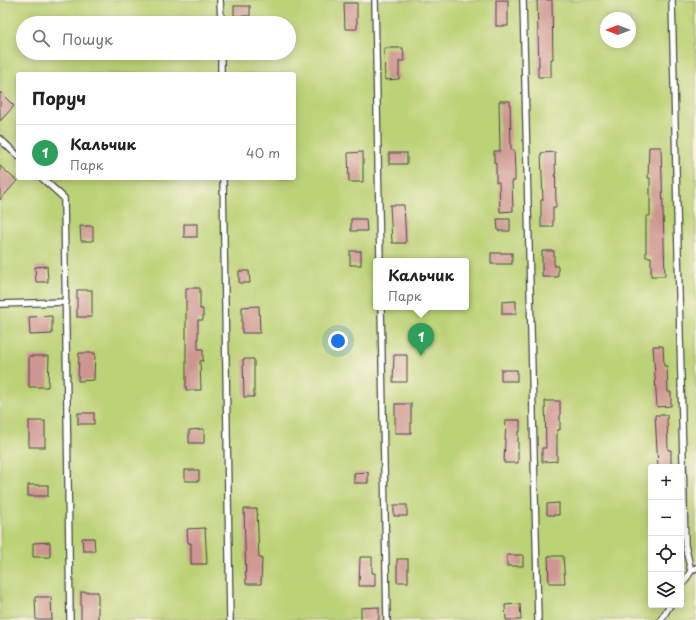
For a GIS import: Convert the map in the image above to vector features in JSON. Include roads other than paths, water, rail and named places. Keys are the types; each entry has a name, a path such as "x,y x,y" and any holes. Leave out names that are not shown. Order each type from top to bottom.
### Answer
{"lane":[{"path":"220,0 221,16"},
{"path":"375,0 380,258"},
{"path":"523,0 538,620"},
{"path":"672,0 685,545 693,570 684,583"},
{"path":"221,60 221,72"},
{"path":"0,139 16,154"},
{"path":"44,180 64,198 70,620"},
{"path":"223,180 230,620"},
{"path":"0,304 66,302"},
{"path":"381,310 387,620"},
{"path":"661,620 668,608"}],"place":[{"name":"Кальчик","path":"421,356"}]}
